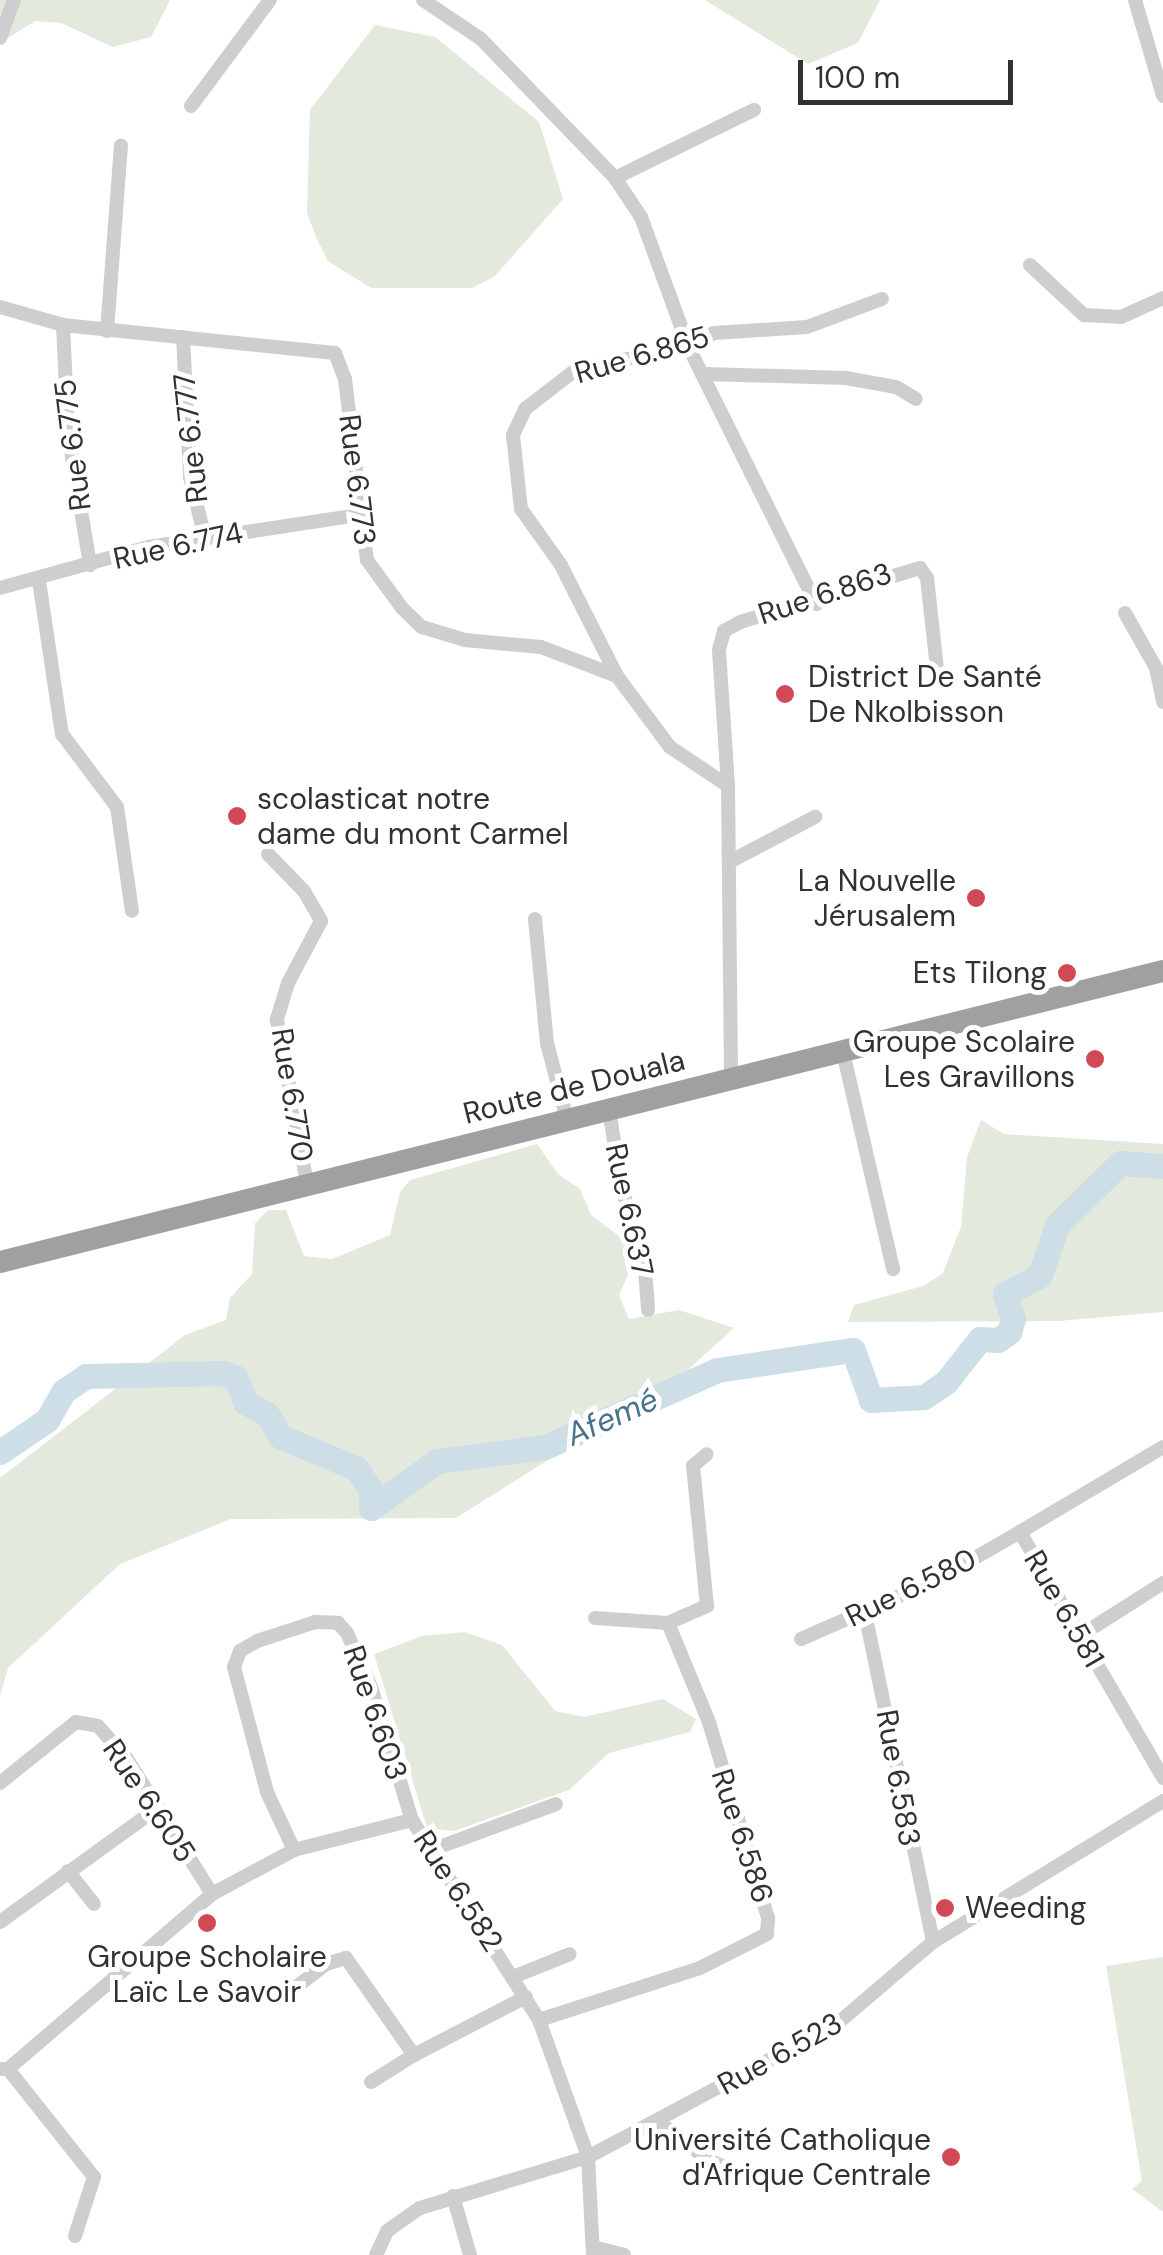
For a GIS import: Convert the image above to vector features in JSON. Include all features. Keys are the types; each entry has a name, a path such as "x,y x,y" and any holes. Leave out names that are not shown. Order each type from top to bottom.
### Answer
{"highway":[{"name":"Route de Douala","path":"0,1262 1163,971"}],"street":[{"path":"0,38 14,0"},
{"path":"192,106 270,0"},
{"path":"423,0 480,39 615,178 642,217 689,348 816,604"},
{"path":"1135,0 1163,96"},
{"path":"615,178 754,110"},
{"path":"107,330 121,146"},
{"path":"1030,265 1084,315 1122,318 1163,298"},
{"name":"Rue 6.865","path":"617,676 561,564 521,509 514,435 525,408 578,368 689,348 714,333 807,327 882,299"},
{"name":"Rue 6.773","path":"0,307 64,325 335,352 345,379 358,515 367,560 422,627 465,640 541,647 617,676"},
{"name":"Rue 6.775","path":"64,325 68,433 90,565"},
{"name":"Rue 6.777","path":"182,337 190,476 206,538"},
{"path":"705,374 846,378 896,388 916,399"},
{"name":"Rue 6.774","path":"0,588 40,582 90,565 206,538 358,515"},
{"name":"Rue 6.863","path":"728,786 719,650 724,632 816,604 906,568 920,568 927,578 937,669"},
{"path":"40,582 62,734 117,806 132,911"},
{"path":"1126,613 1156,668 1163,702"},
{"path":"617,676 670,747 728,786 733,860 731,1080"},
{"path":"733,860 815,817"},
{"name":"Rue 6.770","path":"268,854 304,891 321,921 288,982 277,1020 307,1184"},
{"path":"535,920 547,1043 566,1120"},
{"path":"844,1052 893,1268"},
{"name":"Rue 6.637","path":"609,1110 622,1190 642,1244 648,1310"},
{"name":"Rue 6.581","path":"1163,1447 1020,1532 1163,1778"},
{"path":"595,1618 668,1623 707,1606 693,1466 707,1454"},
{"name":"Rue 6.580","path":"801,1639 865,1614 1020,1532"},
{"path":"1078,1637 1163,1583"},
{"name":"Rue 6.583","path":"865,1614 933,1942"},
{"name":"Rue 6.603","path":"294,1850 267,1792 234,1667 240,1651 315,1622 338,1623 347,1633 371,1687 412,1820"},
{"name":"Rue 6.586","path":"540,2020 700,1968 767,1934 768,1918 709,1722 668,1623"},
{"name":"Rue 6.605","path":"0,1782 76,1722 108,1736 212,1894"},
{"name":"Rue 6.523","path":"376,2255 402,2218 453,2196 588,2157 659,2122 862,2007 933,1942 1163,1801"},
{"path":"430,1850 556,1804"},
{"path":"0,1922 155,1810"},
{"name":"Rue 6.582","path":"4,2069 212,1894 294,1850 412,1820 540,2020 588,2157 593,2251"},
{"path":"68,1871 94,1904"},
{"path":"513,1977 570,1954"},
{"path":"286,1995 326,1964 346,1958 414,2056"},
{"path":"371,2082 526,1997"},
{"path":"4,2069 94,2178 75,2236"},
{"path":"659,2122 708,2160 762,2182"},
{"path":"453,2196 470,2255"},
{"path":"593,2251 624,2255"}],"shaded area":[{"path":"0,0 170,0 151,37 113,47 61,23 35,21 0,43"},
{"path":"705,0 880,0 858,43 808,64"},
{"path":"375,25 435,37 539,122 563,199 495,276 472,288 371,288 328,261 307,213 310,110"},
{"path":"981,1120 1004,1134 1163,1144 1163,1312 1059,1321 848,1322 854,1305 923,1286 943,1273 961,1227 967,1157"},
{"path":"537,1144 558,1174 580,1189 591,1215 631,1245 634,1262 619,1295 629,1319 679,1310 734,1328 679,1378 456,1518 231,1519 120,1564 8,1668 0,1696 0,1478 185,1335 226,1320 230,1298 252,1274 255,1223 268,1210 286,1210 304,1256 332,1259 390,1235 400,1192 410,1180"},
{"path":"464,1632 502,1645 555,1711 584,1717 663,1699 696,1719 690,1732 609,1753 569,1790 454,1831 427,1828 374,1654 422,1636"},
{"path":"1163,1957 1163,2212 1132,2189 1142,2181 1106,1966"}],"waterway":[{"name":"Afemé","path":"0,1452 47,1420 64,1391 86,1376 223,1373 236,1378 245,1402 267,1414 281,1437 356,1468 371,1490 371,1508 437,1461 545,1447 717,1370 853,1350 871,1400 924,1397 946,1382 980,1339 998,1340 1009,1332 1013,1319 1005,1294 1040,1275 1057,1225 1120,1163 1163,1166"}],"place":[{"name":"District De Santé De Nkolbisson","path":"785,694"},
{"name":"scolasticat notre dame du mont Carmel","path":"237,816"},
{"name":"La Nouvelle Jérusalem","path":"976,898"},
{"name":"Ets Tilong","path":"1067,973"},
{"name":"Groupe Scolaire Les Gravillons","path":"1095,1059"},
{"name":"Weeding","path":"945,1908"},
{"name":"Groupe Scholaire Laïc Le Savoir","path":"207,1923"},
{"name":"Université Catholique d'Afrique Centrale","path":"951,2157"}]}
